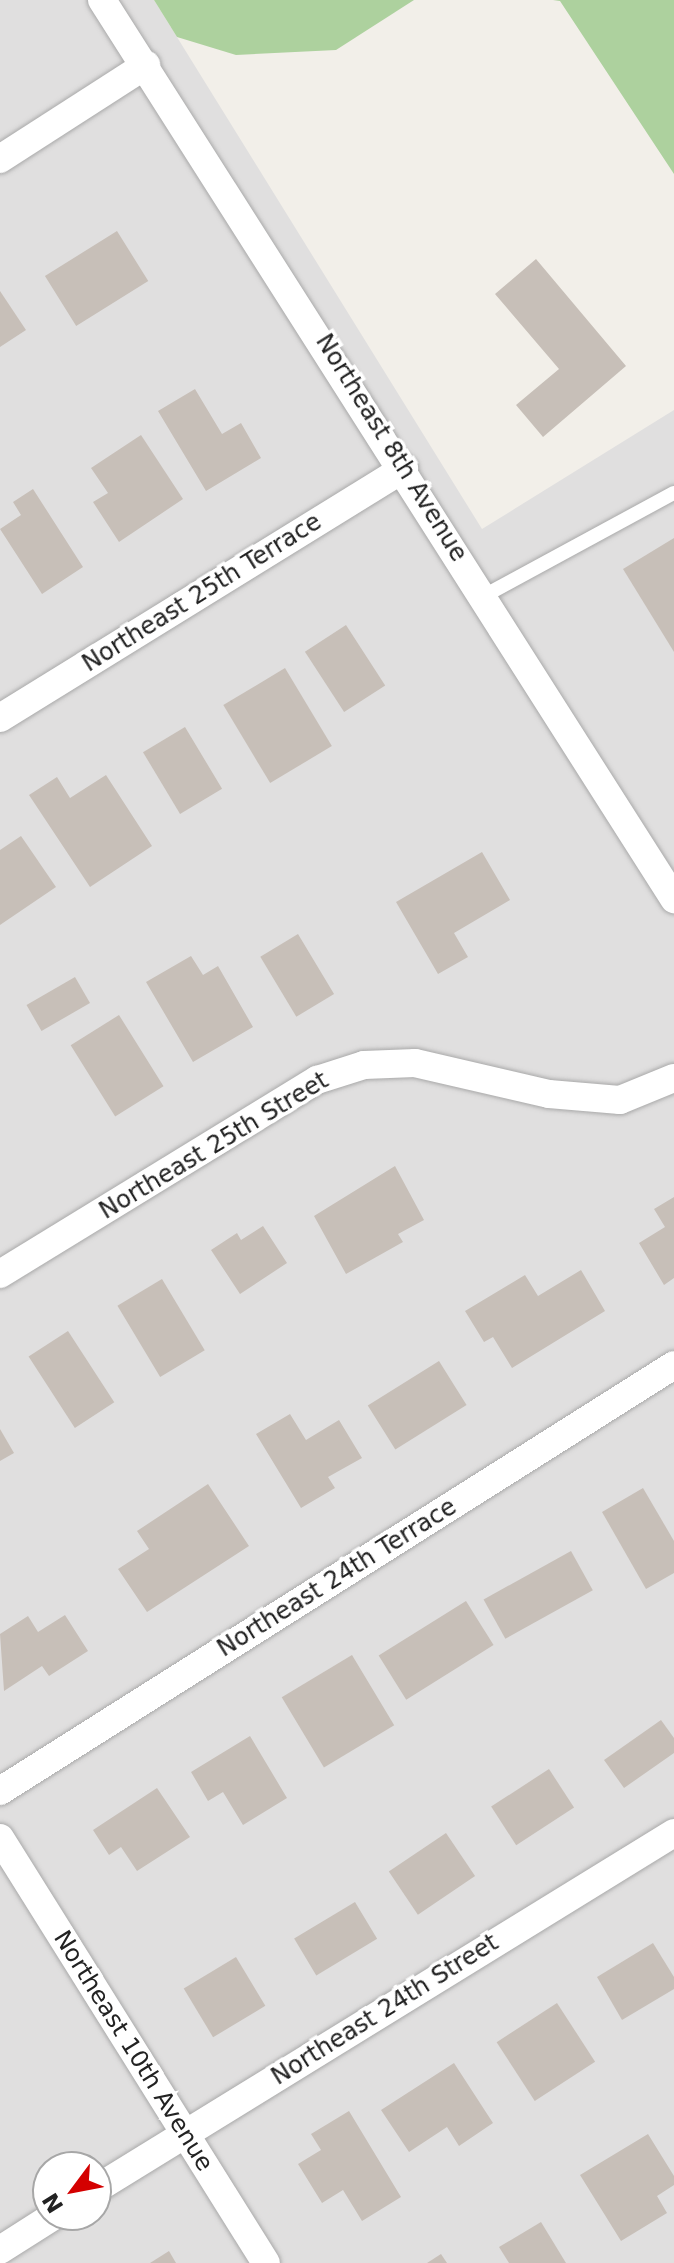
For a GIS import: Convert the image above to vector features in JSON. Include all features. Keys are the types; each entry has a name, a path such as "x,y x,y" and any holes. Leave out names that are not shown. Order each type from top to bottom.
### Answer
{"street":[{"name":"Northeast 8th Avenue","path":"102,0 404,468 674,899"},
{"path":"0,159 146,65"},
{"name":"Northeast 25th Terrace","path":"0,718 404,468"},
{"name":"Northeast 25th Street","path":"0,1274 317,1080 364,1065 415,1063 549,1094 620,1100 674,1078"},
{"name":"Northeast 24th Terrace","path":"0,1791 674,1365"},
{"name":"Northeast 24th Street","path":"112,2179 674,1833"},
{"name":"Northeast 10th Avenue","path":"0,1838 266,2263"},
{"path":"0,2250 32,2230"}],"lane":[{"path":"484,596 674,493"}],"shaded area":[{"path":"0,0 154,0 482,529 674,410 674,2263 0,2263"}],"green space":[{"path":"154,0 414,0 336,50 236,55 177,37"},
{"path":"553,0 674,0 674,174 560,1"}],"building":[{"path":"117,231 148,281 76,326 45,276"},
{"path":"536,259 626,366 543,437 516,405 559,369 495,294"},
{"path":"0,291 26,330 0,347"},
{"path":"195,389 222,434 241,423 261,458 206,491 158,411"},
{"path":"141,435 183,499 119,542 93,502 108,493 91,468"},
{"path":"33,489 83,567 42,594 0,529 21,515 13,502"},
{"path":"674,538 674,652 623,569"},
{"path":"346,625 385,685 344,712 305,652"},
{"path":"285,668 332,746 270,783 223,705"},
{"path":"185,727 222,789 180,814 143,752"},
{"path":"106,775 152,846 90,887 29,795 57,777 70,798"},
{"path":"21,836 56,887 0,925 0,850"},
{"path":"482,852 510,900 454,933 468,957 438,974 396,902"},
{"path":"298,934 334,994 296,1017 260,957"},
{"path":"191,956 203,975 218,966 253,1027 193,1062 146,982"},
{"path":"75,977 90,1003 42,1031 27,1005"},
{"path":"119,1015 164,1086 115,1116 71,1045"},
{"path":"395,1166 424,1220 398,1234 403,1242 346,1274 314,1216"},
{"path":"674,1197 674,1278 664,1285 639,1243 665,1227 654,1209"},
{"path":"263,1226 287,1263 240,1294 211,1250 237,1233 241,1240"},
{"path":"581,1270 605,1311 512,1368 493,1337 484,1342 465,1311 525,1275 538,1296"},
{"path":"162,1279 205,1350 160,1377 117,1306"},
{"path":"68,1331 114,1402 75,1428 29,1357"},
{"path":"439,1361 467,1405 395,1450 368,1406"},
{"path":"290,1414 306,1440 339,1420 362,1458 328,1477 335,1488 301,1508 256,1434"},
{"path":"0,1429 14,1453 0,1461"},
{"path":"208,1484 249,1546 147,1612 118,1569 149,1549 137,1531"},
{"path":"643,1488 674,1541 674,1573 646,1589 602,1512"},
{"path":"571,1551 593,1590 505,1639 484,1599"},
{"path":"466,1601 494,1645 406,1700 379,1656"},
{"path":"65,1615 88,1651 49,1676 42,1666 4,1691 0,1634 28,1616 38,1632"},
{"path":"352,1655 394,1725 324,1768 282,1697"},
{"path":"661,1720 674,1738 674,1753 624,1788 604,1760"},
{"path":"250,1736 287,1798 243,1825 223,1792 208,1801 191,1772"},
{"path":"549,1769 574,1808 516,1845 491,1807"},
{"path":"157,1788 190,1837 137,1871 121,1847 109,1855 93,1830"},
{"path":"446,1833 475,1876 418,1915 389,1872"},
{"path":"355,1902 377,1939 316,1975 294,1939"},
{"path":"653,1943 674,1977 674,1989 622,2020 597,1977"},
{"path":"236,1957 265,2006 213,2037 184,1988"},
{"path":"557,2003 595,2062 535,2101 497,2042"},
{"path":"454,2063 493,2123 459,2146 447,2127 409,2152 381,2110"},
{"path":"349,2111 401,2197 362,2221 343,2190 322,2203 298,2164 321,2150 311,2134"},
{"path":"648,2134 674,2176 674,2185 657,2196 667,2213 621,2241 580,2175"},
{"path":"541,2222 566,2263 509,2263 499,2247"},
{"path":"169,2251 176,2263 150,2263"},
{"path":"441,2254 447,2263 427,2263"}]}
